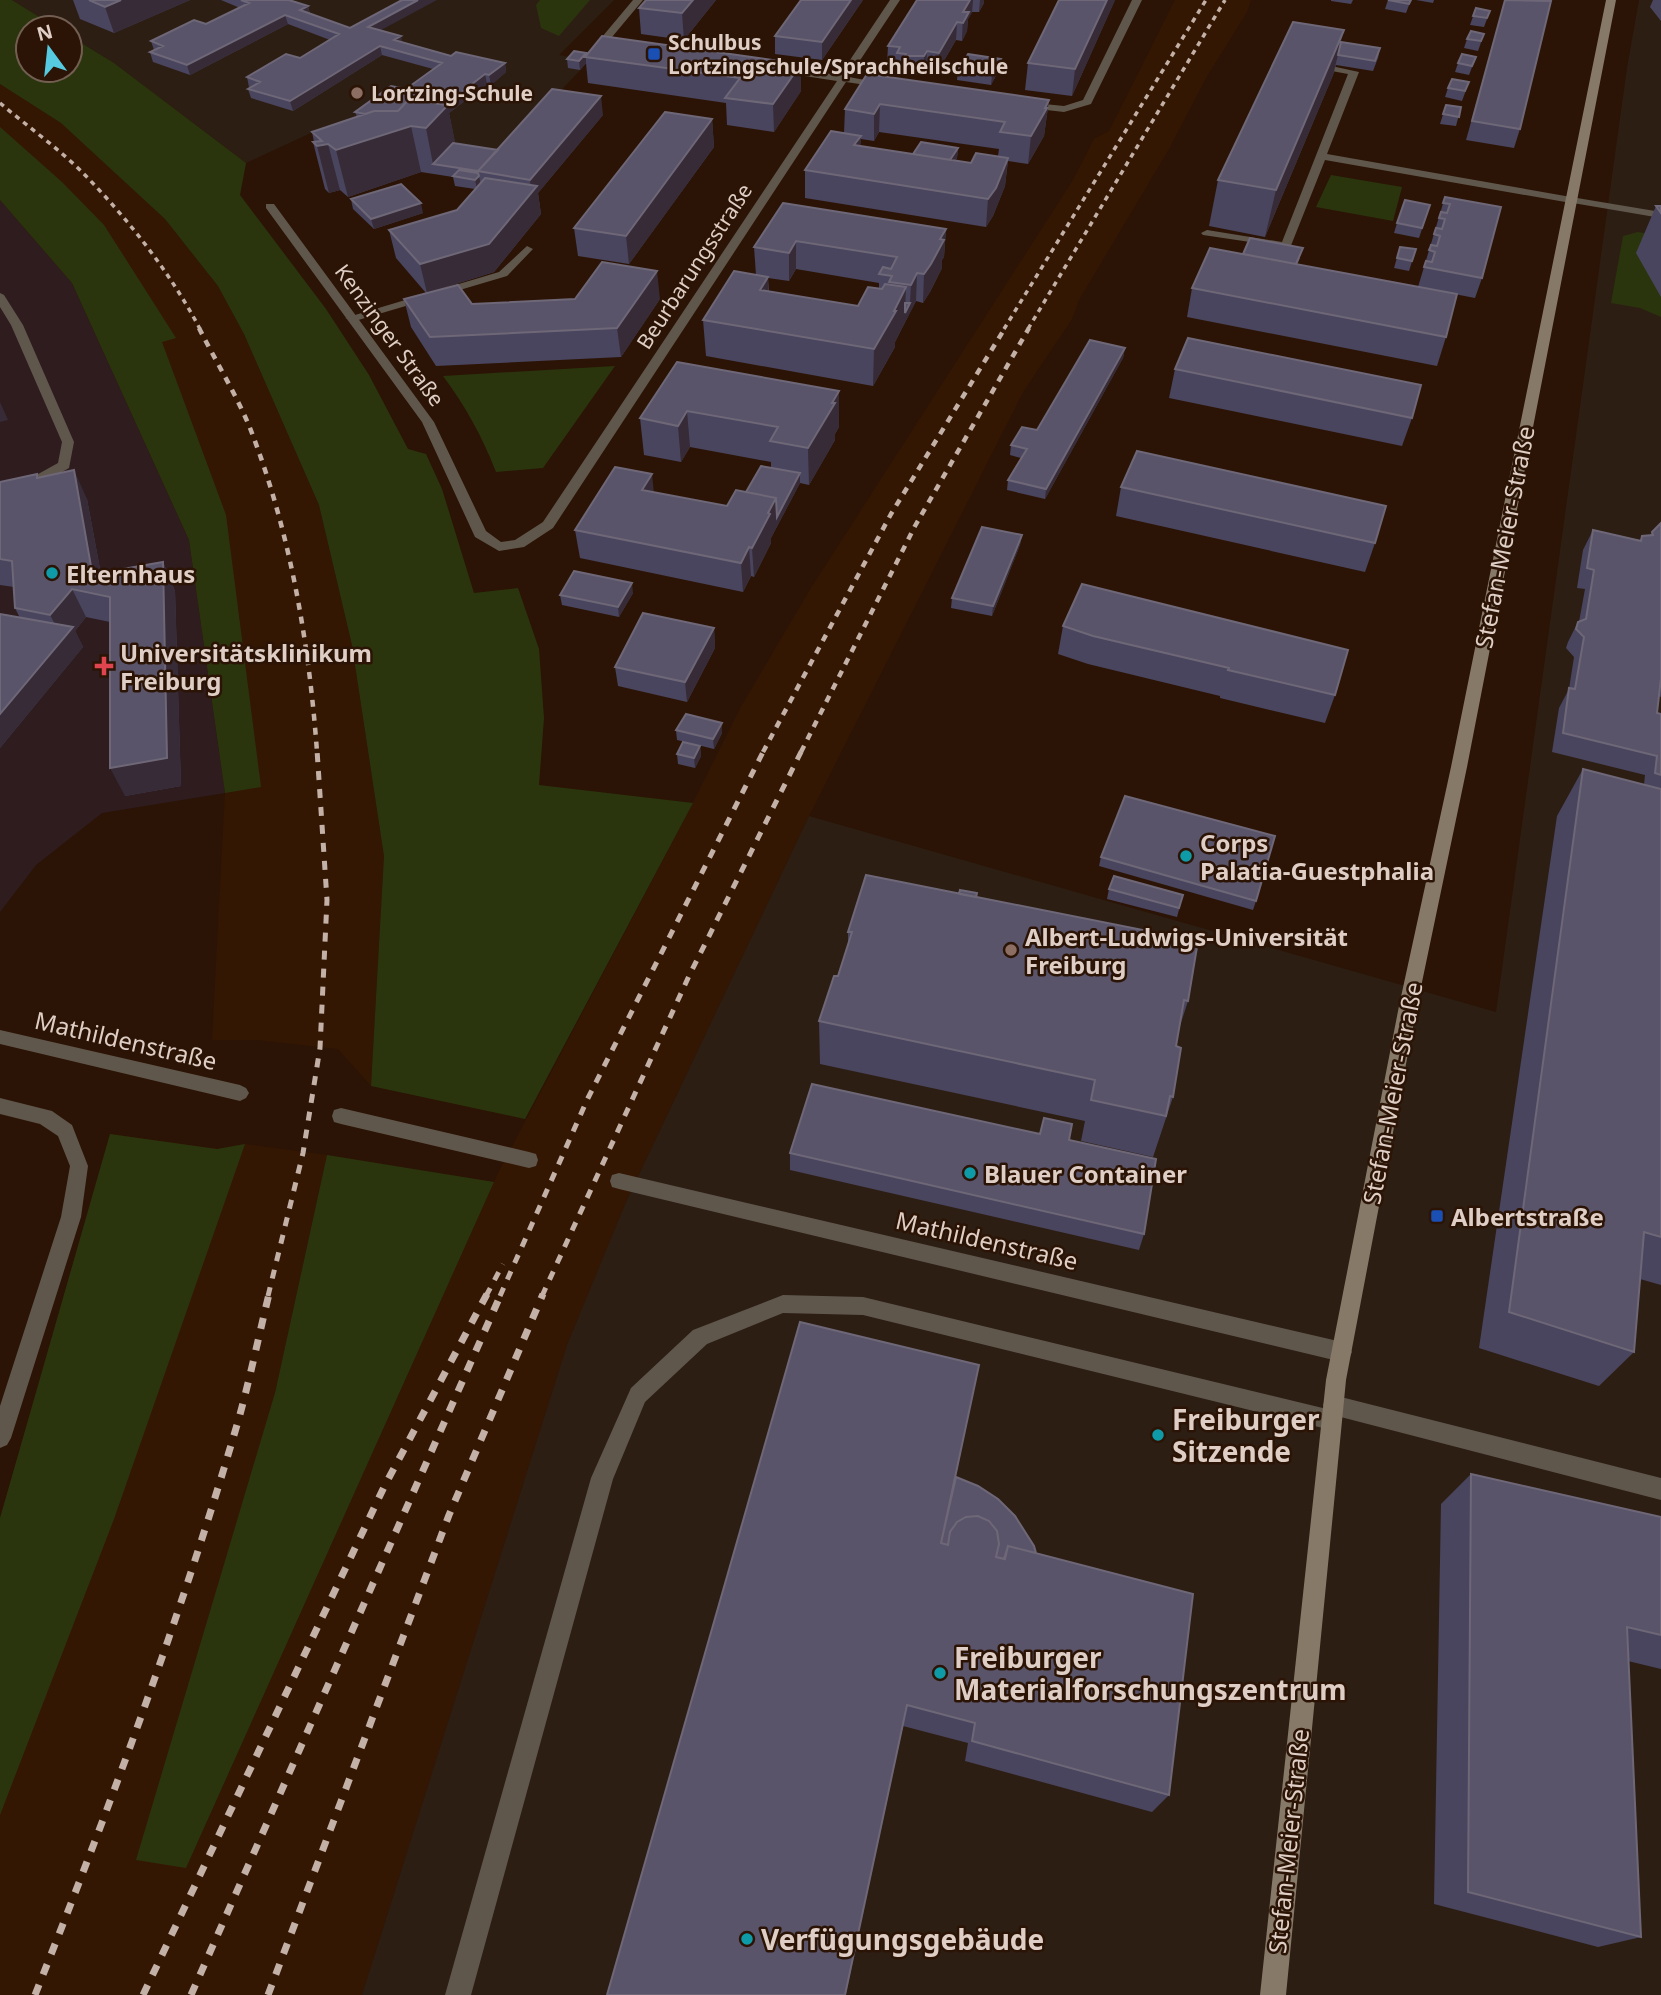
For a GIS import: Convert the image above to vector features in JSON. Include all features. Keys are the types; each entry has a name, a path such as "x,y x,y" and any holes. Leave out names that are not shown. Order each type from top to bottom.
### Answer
{"main road":[{"name":"Stefan-Meier-Straße","path":"1273,1995 1332,1412 1342,1352 1408,1006 1611,0"}],"street":[{"path":"624,48 600,45 638,0"},
{"name":"Beurbarungsstraße","path":"519,544 548,525 895,0"},
{"path":"1006,102 1059,110 1076,108 1087,102 1137,0"},
{"path":"1207,233 1286,246 1354,72 1310,65"},
{"path":"769,67 896,86"},
{"path":"1319,156 1661,215"},
{"name":"Kenzinger Straße","path":"270,206 428,422 480,534 499,547 519,544"},
{"path":"351,318 503,274 527,249"},
{"path":"0,297 17,325 68,442 64,466 36,481 0,492"},
{"name":"Mathildenstraße","path":"0,1037 240,1093"},
{"path":"0,1106 45,1117 65,1131 79,1166 71,1217 0,1438"},
{"path":"341,1116 529,1160"},
{"name":"Mathildenstraße","path":"619,1181 1342,1352"},
{"path":"458,1995 602,1478 638,1395 700,1338 783,1304 863,1306 1661,1489"}],"shaded area":[{"name":"Lortzing-Schule","path":"12,0 614,0 559,55 589,61 499,155 414,147 326,126 246,163 114,63 84,45 84,14 34,14"},
{"path":"1175,0 1251,0 1247,12 1206,78 1169,149 1079,300 1072,319 1023,392 809,816 626,1202 567,1345 362,1995 0,1995 0,1518 110,1134 217,1149 245,1144 327,1155 275,1393 186,1868 498,1173 742,705 811,588 1073,180 1094,139 1109,131"},
{"name":"Albert-Ludwigs-Universität Freiburg","path":"1639,0 1661,0 1661,1995 362,1995 567,1345 626,1202 809,816 1496,1012 1627,68"},
{"path":"0,84 61,123 165,219 218,286 244,334 319,505 352,645 384,856 371,1086 338,1049 257,1040 212,1040 225,793 189,540 72,283 0,200"},
{"name":"Universitätsklinikum Freiburg","path":"0,200 72,283 189,540 225,793 102,813 36,865 0,912"}],"green space":[{"path":"0,0 12,0 34,14 14,14 14,84 84,84 84,45 114,63 246,163 240,195 326,309 369,375 408,449 426,454 442,489 474,593 518,588 539,649 544,718 539,785 693,803 525,1119 371,1086 384,856 352,645 319,505 244,334 218,286 165,219 61,123 0,84"},
{"path":"540,0 590,0 559,36 541,28 536,5"},
{"path":"0,127 62,182 104,225 176,338 162,342 226,515 261,787 225,793 189,540 72,283 0,200"},
{"path":"1331,175 1402,187 1393,221 1316,207"},
{"path":"1638,232 1661,236 1661,317 1640,308 1611,303 1623,236"},
{"path":"615,366 543,468 496,472 473,422 443,376"},
{"path":"110,1134 217,1149 245,1144 114,1519 0,1815 0,1518"},
{"path":"327,1155 494,1182 186,1868 136,1860 275,1393"}],"building":[{"path":"89,0 121,0 105,7"},
{"path":"241,0 289,0 308,6 300,10 350,28 402,0 418,0 368,27 401,36 394,40 451,56 456,52 505,63 489,75 485,74 445,105 409,99 398,111 374,111 365,114 355,112 391,86 406,89 442,63 380,46 290,101 248,89 260,82 247,77 286,54 300,58 339,34 285,15 187,65 150,52 163,46 151,41 194,20 206,24 249,3"},
{"path":"646,0 693,0 682,13 639,8"},
{"path":"801,0 851,0 822,42 775,36"},
{"path":"917,0 970,0 963,12 969,12 963,23 957,22 939,53 927,51 924,56 905,56 906,54 897,53 900,47 888,46"},
{"path":"1059,0 1107,0 1075,69 1028,63"},
{"path":"1388,0 1411,0 1409,4"},
{"path":"1505,0 1551,1 1520,129 1472,121"},
{"path":"1476,8 1490,11 1487,18 1473,16"},
{"path":"1293,22 1344,30 1276,190 1218,180"},
{"path":"1471,31 1484,34 1481,41 1467,39"},
{"path":"602,36 801,64 773,104 725,98 740,78 585,57"},
{"path":"1341,42 1380,48 1375,61 1338,55"},
{"path":"574,51 586,53 579,61 567,59"},
{"path":"968,54 1001,59 992,75 958,70"},
{"path":"1462,54 1476,57 1472,66 1458,63"},
{"path":"867,74 1049,100 1031,136 1000,132 1005,122 880,104 874,114 845,109"},
{"path":"1452,79 1469,82 1465,91 1448,88"},
{"path":"552,89 601,96 530,180 478,171"},
{"path":"409,99 448,105 426,128 411,126 336,150 328,144 317,146 313,142 322,141 312,132 374,111 398,111"},
{"path":"1446,105 1461,107 1459,117 1443,114"},
{"path":"665,112 712,119 626,236 574,228"},
{"path":"831,131 861,136 854,145 971,163 976,153 1008,158 996,188 988,199 805,170"},
{"path":"921,142 958,148 950,160 913,154"},
{"path":"453,143 498,150 478,171 433,164"},
{"path":"459,170 478,173 479,176 475,180 453,176"},
{"path":"485,178 537,186 489,244 420,264 389,230 457,210"},
{"path":"401,184 421,203 371,219 351,199"},
{"path":"1445,197 1501,207 1482,278 1424,267 1426,261 1432,262 1435,252 1429,250 1431,245 1437,246 1440,236 1434,234 1436,228 1442,229 1445,219 1439,218 1441,212 1447,213 1450,204 1443,203"},
{"path":"1405,200 1430,205 1422,228 1397,223"},
{"path":"783,203 946,229 940,239 944,240 924,274 917,273 911,285 889,282 892,276 879,274 883,267 891,269 897,257 796,241 789,253 754,247"},
{"path":"1250,238 1303,248 1296,264 1243,254"},
{"path":"1400,247 1416,249 1412,261 1397,258"},
{"path":"1210,248 1457,294 1446,337 1192,288"},
{"path":"602,262 657,271 617,328 430,337 404,299 458,285 472,304 575,299"},
{"path":"734,271 768,277 760,290 858,306 868,287 882,289 885,284 906,287 896,311 874,349 703,320"},
{"path":"1188,338 1421,385 1412,418 1175,369"},
{"path":"1090,340 1125,348 1046,489 1008,480 1027,449 1011,445 1022,427 1037,430"},
{"path":"677,362 839,391 832,403 835,403 808,448 770,441 778,427 687,411 678,426 640,418"},
{"path":"1137,451 1386,506 1375,543 1121,487"},
{"path":"761,466 800,473 777,517 776,498 746,492"},
{"path":"615,467 652,474 642,490 727,506 736,490 776,498 752,548 749,547 741,563 575,530"},
{"path":"74,470 92,572 111,576 111,571 163,562 167,758 110,768 110,597 72,589 50,615 15,608 12,561 0,559 0,482"},
{"path":"1661,523 1661,678 1657,713 1661,714 1661,775 1655,773 1657,756 1563,733 1569,688 1575,689 1584,637 1576,629 1578,622 1586,619 1594,570 1587,568 1593,530 1641,541 1642,536 1653,535 1652,532"},
{"path":"982,527 1022,535 993,606 952,598"},
{"path":"574,571 632,583 618,607 560,595"},
{"path":"1082,584 1348,650 1335,695 1093,636 1063,626"},
{"path":"643,613 714,628 685,682 615,667"},
{"path":"0,614 73,627 0,714"},
{"path":"686,714 722,723 713,739 676,730"},
{"path":"683,742 700,746 694,758 677,754"},
{"path":"1583,769 1661,789 1661,1237 1644,1232 1634,1352 1509,1312"},
{"name":"Corps Palatia-Guestphalia","path":"1125,796 1275,836 1256,901 1101,857"},
{"path":"866,875 1198,941 1188,1001 1184,1000 1176,1046 1181,1048 1173,1097 1170,1096 1166,1116 1091,1100 1095,1080 819,1021 834,976 838,976 852,932 848,932"},
{"path":"1114,876 1183,895 1179,908 1109,889"},
{"path":"960,890 977,893 976,897 959,894"},
{"name":"Blauer Container","path":"812,1084 1040,1134 1044,1118 1072,1124 1069,1140 1156,1159 1144,1234 790,1153"},
{"name":"Freiburger Materialforschungszentrum","path":"800,1322 979,1365 941,1543 948,1545 950,1532 957,1522 966,1517 978,1516 989,1521 997,1531 999,1544 996,1557 1005,1559 1008,1546 1193,1594 1169,1795 972,1741 975,1723 907,1705 845,1995 607,1995"},
{"path":"1471,1474 1661,1517 1661,1635 1627,1627 1641,1937 1468,1892"},
{"path":"956,1477 978,1486 998,1499 1015,1516 1036,1553 1008,1546 1004,1559 996,1557 999,1544 997,1531 989,1521 978,1516 966,1517 957,1522 950,1532 948,1545 941,1543"}],"railway":[{"path":"1004,329 1206,0"},
{"path":"1028,329 1225,0"},
{"path":"0,103 73,164 116,209 162,267 200,329"},
{"path":"199,328 250,428 276,507 303,628 317,752"},
{"path":"763,752 891,514 1005,328"},
{"path":"801,752 915,526 1029,328"},
{"path":"268,1296 303,1153 320,1048 327,900 317,750"},
{"path":"500,1296 588,1098 764,750"},
{"path":"542,1296 689,976 801,752"},
{"path":"486,1296 503,1264"},
{"path":"35,1995 117,1781 194,1564 239,1418 269,1294"},
{"path":"143,1995 384,1487 487,1294"},
{"path":"191,1995 501,1294"},
{"path":"268,1995 449,1515 543,1294"}],"place":[{"name":"Schulbus Lortzingschule/Sprachheilschule","path":"654,54"},
{"name":"Lortzing-Schule","path":"357,93"},
{"name":"Elternhaus","path":"52,573"},
{"name":"Universitätsklinikum Freiburg","path":"104,666"},
{"name":"Corps Palatia-Guestphalia","path":"1186,856"},
{"name":"Albert-Ludwigs-Universität Freiburg","path":"1011,950"},
{"name":"Blauer Container","path":"970,1173"},
{"name":"Albertstraße","path":"1437,1216"},
{"name":"Freiburger Sitzende","path":"1158,1435"},
{"name":"Freiburger Materialforschungszentrum","path":"940,1673"},
{"name":"Verfügungsgebäude","path":"747,1939"}]}
